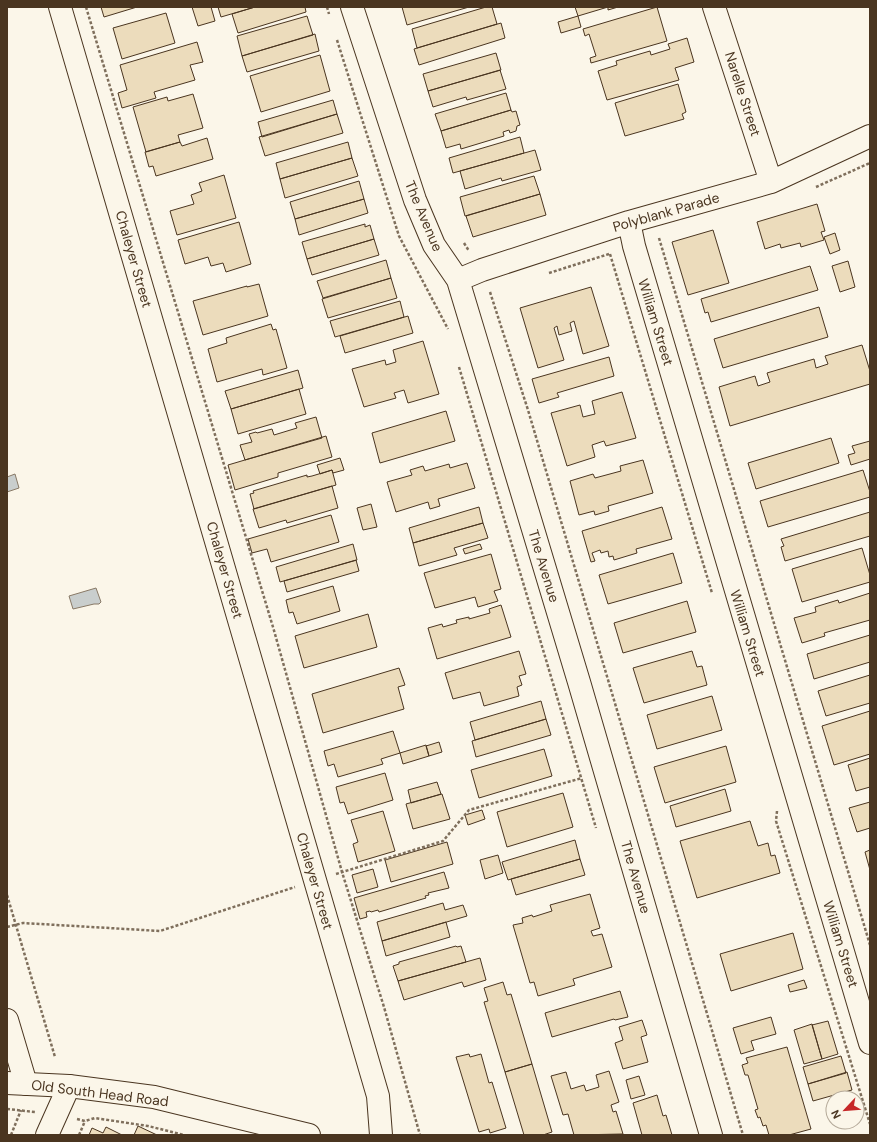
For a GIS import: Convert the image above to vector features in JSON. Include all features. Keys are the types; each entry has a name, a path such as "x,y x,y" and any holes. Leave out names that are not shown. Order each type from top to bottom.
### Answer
{"street":[{"name":"Chaleyer Street","path":"60,7 378,1096 382,1135"},
{"name":"The Avenue","path":"352,7 415,200 434,245 458,280 581,689 711,1135"},
{"name":"Narelle Street","path":"714,7 771,182"},
{"name":"Polyblank Parade","path":"458,280 482,270 629,222 771,182 870,136"},
{"name":"William Street","path":"629,222 634,246 870,1043"},
{"path":"7,1020 16,1083"},
{"name":"Old South Head Road","path":"16,1083 69,1086 154,1097 309,1135"},
{"path":"47,1135 69,1086"}],"path":[{"path":"86,7 273,627 342,872 384,1007 420,1135"},
{"path":"327,7 330,14"},
{"path":"336,36 398,236 448,328 450,336"},
{"path":"659,238 870,945"},
{"path":"610,254 713,597"},
{"path":"490,292 528,410 743,1135"},
{"path":"459,366 597,831"},
{"path":"775,803 777,811 776,821 870,1124"},
{"path":"7,895 55,1057"},
{"path":"7,1109 30,1111"},
{"path":"11,1135 21,1110"},
{"path":"78,1120 85,1121 95,1118 148,1126 184,1135"},
{"path":"78,1135 85,1121"}],"shaded area":[{"path":"15,474 19,488 7,492 7,477"},
{"path":"96,588 101,602 99,604 73,609 69,596"}],"building":[{"path":"101,7 137,7 104,17"},
{"path":"192,7 211,7 215,21 198,26"},
{"path":"218,7 255,7 221,17"},
{"path":"255,7 305,7 306,12 238,33 232,14"},
{"path":"402,7 469,7 407,25"},
{"path":"486,7 492,7 497,24 417,48 412,29"},
{"path":"575,7 608,7 578,16"},
{"path":"608,7 618,7 608,10"},
{"path":"657,7 667,41 591,63 590,58 596,56 589,34 585,36 583,29"},
{"path":"166,13 175,43 122,59 113,28"},
{"path":"307,16 313,35 242,56 237,36"},
{"path":"578,16 581,27 561,33 558,22"},
{"path":"501,23 505,38 419,65 414,49"},
{"path":"315,34 319,51 247,72 242,56"},
{"path":"687,38 694,62 675,68 679,80 607,100 598,71 617,65 616,61 650,51 651,55 670,49 668,44"},
{"path":"197,42 203,62 190,65 195,80 154,92 156,98 122,108 118,93 127,90 120,65"},
{"path":"496,53 501,70 428,91 423,74"},
{"path":"320,55 330,91 261,112 250,76"},
{"path":"500,70 506,89 467,100 466,97 433,107 428,91"},
{"path":"678,84 686,112 682,114 684,119 625,136 615,103"},
{"path":"506,93 511,110 441,131 435,114"},
{"path":"193,94 203,128 178,135 180,142 146,152 133,107 167,97 168,101"},
{"path":"333,100 337,114 262,137 258,122"},
{"path":"511,110 512,112 516,111 520,125 517,126 516,131 510,133 509,130 503,132 504,136 461,149 460,144 446,148 441,131"},
{"path":"337,114 343,133 265,156 259,137"},
{"path":"520,137 524,153 453,173 449,158"},
{"path":"207,138 213,159 156,176 153,166 149,167 145,152 180,142 182,146"},
{"path":"348,142 352,158 280,179 276,163"},
{"path":"535,150 541,170 502,181 501,178 465,189 460,171"},
{"path":"352,158 358,176 285,198 280,179"},
{"path":"224,175 236,218 177,235 170,211 194,204 191,195 202,191 199,183"},
{"path":"534,176 540,194 465,216 460,197"},
{"path":"359,181 364,199 295,219 290,202"},
{"path":"540,194 546,215 473,237 466,216"},
{"path":"364,199 368,213 299,235 295,219"},
{"path":"817,204 825,231 821,232 824,240 801,247 800,243 781,248 780,244 765,249 757,222"},
{"path":"239,222 251,264 226,272 223,263 211,266 208,257 185,264 178,240"},
{"path":"365,224 365,227 370,225 374,239 307,259 302,242"},
{"path":"713,230 729,283 688,295 672,242"},
{"path":"835,233 840,250 830,254 824,237"},
{"path":"374,239 379,255 312,275 307,259"},
{"path":"386,260 391,278 323,298 317,281"},
{"path":"848,261 855,287 840,292 832,266"},
{"path":"810,266 818,290 711,322 708,312 705,313 701,299"},
{"path":"391,278 397,298 328,318 322,299"},
{"path":"259,284 268,316 203,335 193,301"},
{"path":"591,287 609,346 583,354 574,321 570,323 572,331 559,335 557,326 554,328 564,360 538,368 520,308"},
{"path":"400,301 404,317 335,337 330,321"},
{"path":"819,307 828,337 723,368 714,339"},
{"path":"408,316 413,333 345,353 340,336"},
{"path":"271,324 273,330 276,329 287,368 263,375 262,369 217,382 208,349 227,343 226,338"},
{"path":"423,341 439,394 408,403 404,390 394,393 396,398 364,407 352,369 385,360 386,365 396,362 393,350"},
{"path":"862,345 870,371 870,384 730,426 719,387 755,376 758,386 770,382 767,373 814,359 816,368 828,364 825,356"},
{"path":"609,357 614,376 557,393 559,397 539,403 532,379"},
{"path":"298,370 303,388 231,409 225,391"},
{"path":"299,389 306,414 238,434 231,409"},
{"path":"622,392 636,438 606,446 604,441 592,445 595,457 567,466 551,413 580,405 583,417 595,414 592,401"},
{"path":"446,411 455,441 380,463 372,433"},
{"path":"316,417 322,438 245,460 240,445 252,442 249,434 272,429 274,435 297,428 295,423"},
{"path":"326,436 332,457 278,473 278,477 235,490 228,465"},
{"path":"831,438 839,463 756,489 748,463"},
{"path":"870,441 870,459 851,465 848,455 855,453 852,446"},
{"path":"340,458 344,470 333,473 332,470 320,474 317,465"},
{"path":"643,460 653,493 608,506 609,511 595,515 594,511 579,515 570,481 593,474 595,478 621,471 620,466"},
{"path":"467,463 475,488 438,499 440,506 430,509 428,502 396,512 387,482 412,475 410,470 423,466 425,471 449,464 450,468"},
{"path":"332,470 336,485 254,509 250,494 254,493 253,491 307,475 307,477"},
{"path":"863,470 870,492 870,497 768,527 760,501"},
{"path":"332,486 338,508 287,523 286,520 259,528 253,509"},
{"path":"371,504 377,527 363,530 357,508"},
{"path":"479,507 483,523 413,543 409,528"},
{"path":"662,507 672,539 636,549 637,553 614,560 613,556 609,557 608,551 601,553 600,550 592,553 595,561 591,562 582,531"},
{"path":"870,512 870,536 785,561 781,547 784,546 781,539"},
{"path":"331,515 339,542 271,562 267,549 252,553 248,539"},
{"path":"483,523 488,538 454,548 457,555 419,566 413,543"},
{"path":"353,544 357,560 280,582 276,567"},
{"path":"480,544 482,549 465,554 463,549"},
{"path":"862,548 870,575 870,582 802,602 792,569"},
{"path":"673,553 682,583 608,604 599,575"},
{"path":"491,554 501,589 494,591 498,601 478,607 475,597 435,608 424,573"},
{"path":"356,560 359,571 287,592 284,581"},
{"path":"333,586 340,611 297,624 293,612 289,613 286,600"},
{"path":"870,593 870,620 824,633 825,636 802,643 794,618 816,612 815,607 838,600 839,603"},
{"path":"687,601 696,632 623,653 614,623"},
{"path":"501,605 511,637 437,659 428,628 442,624 443,627 457,623 456,620 469,617 469,619 490,613 489,609"},
{"path":"368,614 377,647 304,668 295,636"},
{"path":"870,635 870,662 814,679 807,654"},
{"path":"519,651 526,674 519,676 522,685 517,687 519,696 484,706 480,692 453,699 445,673"},
{"path":"692,651 697,667 702,666 707,685 644,703 633,668"},
{"path":"399,668 405,685 398,687 404,709 323,733 312,694"},
{"path":"870,675 870,703 826,716 818,691"},
{"path":"712,696 722,730 657,749 647,715"},
{"path":"541,701 546,719 475,740 470,722"},
{"path":"870,711 870,754 834,765 822,726"},
{"path":"546,719 551,735 476,757 472,741"},
{"path":"393,731 400,753 381,759 383,764 338,777 334,764 328,766 324,751"},
{"path":"439,742 442,752 429,756 426,746"},
{"path":"426,745 429,756 403,764 400,753"},
{"path":"726,746 736,782 665,803 654,767"},
{"path":"544,749 552,776 479,798 471,770"},
{"path":"870,758 870,787 856,791 848,765"},
{"path":"385,773 393,800 348,814 344,802 340,803 336,787"},
{"path":"437,782 441,794 411,803 408,790"},
{"path":"725,789 731,811 676,827 670,806"},
{"path":"563,793 573,827 507,847 497,812"},
{"path":"442,794 450,819 413,829 406,804"},
{"path":"870,802 870,828 857,832 849,808"},
{"path":"482,810 485,819 468,825 465,815"},
{"path":"383,811 395,851 358,862 353,844 358,842 351,820"},
{"path":"750,821 758,846 768,843 771,856 775,855 780,873 697,898 680,841"},
{"path":"575,840 580,859 508,880 502,862"},
{"path":"447,842 453,864 391,882 385,860"},
{"path":"870,850 870,870 865,852"},
{"path":"498,855 503,873 485,879 480,860"},
{"path":"580,859 585,875 516,895 511,879"},
{"path":"373,869 378,887 357,893 352,875"},
{"path":"444,872 449,888 428,893 429,895 425,896 426,898 379,912 378,910 366,912 367,917 360,919 354,898"},
{"path":"590,894 600,928 591,931 593,936 602,934 612,967 573,979 575,985 538,996 534,982 530,983 513,925 523,923 522,918 532,915 533,917 552,911 550,905"},
{"path":"443,903 445,910 463,905 467,916 382,941 377,922"},
{"path":"446,922 450,937 386,956 382,941"},
{"path":"793,933 803,969 731,991 720,954"},
{"path":"456,946 461,946 466,962 398,981 393,966 399,964 399,962"},
{"path":"480,958 486,980 464,987 462,982 404,1000 398,981"},
{"path":"804,980 807,988 790,992 788,985"},
{"path":"503,982 507,995 511,994 532,1064 505,1072 484,1002 488,1001 484,988"},
{"path":"620,991 628,1017 614,1019 552,1037 545,1013"},
{"path":"771,1017 776,1034 751,1041 754,1050 741,1054 733,1028"},
{"path":"642,1020 647,1035 641,1037 648,1062 623,1069 615,1043 623,1040 619,1027"},
{"path":"828,1021 838,1054 822,1059 812,1025"},
{"path":"812,1024 822,1059 804,1064 794,1030"},
{"path":"787,1047 811,1129 789,1135 769,1135 766,1125 763,1126 760,1117 758,1118 755,1110 758,1109 748,1075 745,1075 742,1065 748,1063 746,1058"},
{"path":"469,1054 470,1057 481,1054 489,1083 492,1082 506,1128 490,1133 489,1129 479,1132 456,1057"},
{"path":"841,1056 846,1073 808,1084 803,1067"},
{"path":"532,1064 552,1132 543,1135 524,1135 505,1072"},
{"path":"609,1071 619,1102 611,1105 613,1112 616,1111 623,1134 574,1135 568,1114 563,1115 551,1076 566,1072 571,1089 584,1085 586,1091 599,1087 596,1075"},
{"path":"847,1072 852,1090 825,1090 825,1098 813,1101 808,1084"},
{"path":"639,1076 645,1095 631,1099 626,1080"},
{"path":"657,1095 663,1116 666,1115 672,1135 642,1135 633,1103"},
{"path":"138,1126 157,1135 134,1135"},
{"path":"106,1127 122,1135 89,1135 92,1128 103,1133"}]}
